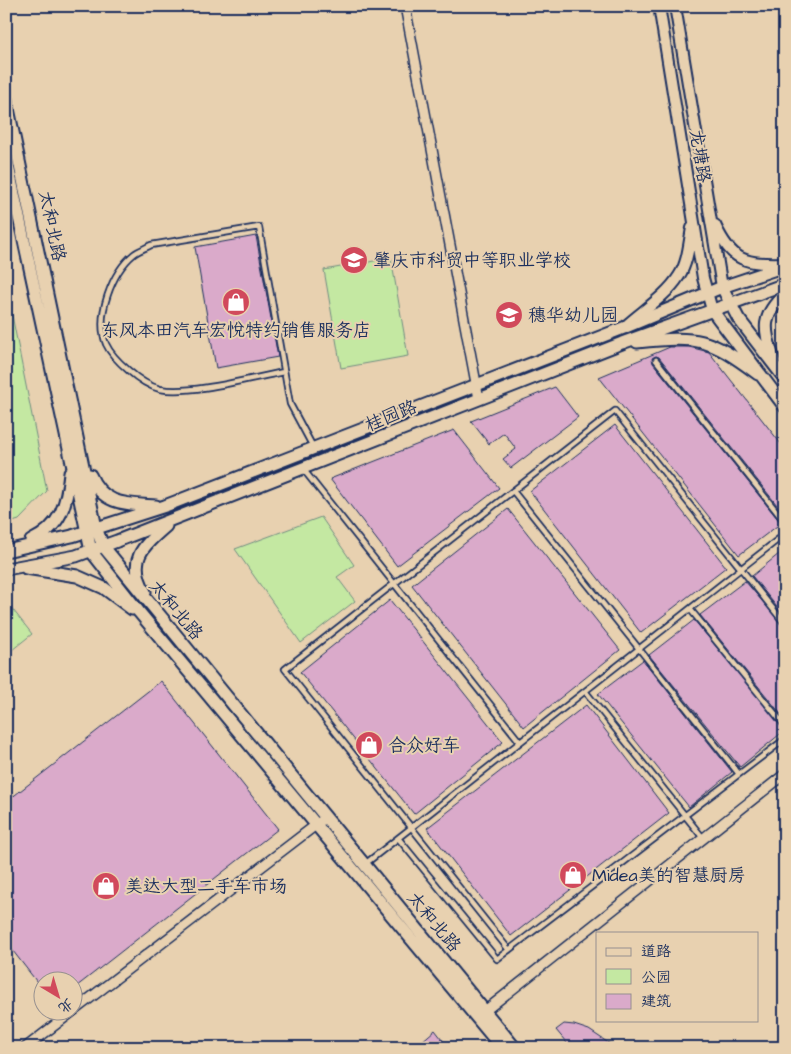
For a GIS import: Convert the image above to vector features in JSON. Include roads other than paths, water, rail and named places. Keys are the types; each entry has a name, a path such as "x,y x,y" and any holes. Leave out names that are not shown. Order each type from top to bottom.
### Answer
{"main road":[{"name":"太和北路","path":"6,99 81,452 92,530 91,551 139,612 320,822 481,1014 515,1048"},
{"name":"太和北路","path":"6,157 71,461 92,530 320,822"},
{"path":"10,550 92,530 165,506 626,327 722,286 785,264"},
{"name":"桂园路","path":"12,568 68,558 91,551 622,343 785,284"},
{"path":"722,286 738,318 785,379"},
{"path":"776,368 767,334 766,318 770,309 785,294"},
{"path":"712,310 758,374 785,407"},
{"path":"622,343 685,338 703,340 732,355 758,374"},
{"path":"81,452 94,485 109,499 127,504 165,506"},
{"path":"10,550 41,536 60,518 67,500 71,461"},
{"path":"156,614 139,581 138,558 142,548 171,521"},
{"path":"12,568 77,576 104,588 127,607 139,612"},
{"name":"太和北路","path":"481,1014 502,1048"}],"street":[{"path":"405,6 479,399"},
{"name":"龙塘路","path":"659,6 706,293 712,310"},
{"path":"675,6 722,286"},
{"path":"709,212 723,242 738,258 760,264 785,264"},
{"path":"626,327 673,284 680,275 688,252 694,219"},
{"path":"481,1014 785,774"},
{"path":"26,1048 320,822"}],"lane":[{"path":"284,372 184,390 160,389 139,380 123,366 106,344 104,309 111,285 121,268 135,253 151,245 259,227 290,404 314,448"},
{"path":"656,360 785,522"},
{"path":"509,950 285,669 615,411 785,624"},
{"path":"303,469 520,742"},
{"path":"513,491 739,774"},
{"path":"359,868 785,534"},
{"path":"690,609 785,726"},
{"path":"585,691 703,839"},
{"path":"398,838 497,959 785,738"}],"place":[{"name":"肇庆市科贸中等职业学校","path":"354,260"},
{"name":"东风本田汽车宏悦特约销售服务店","path":"236,302"},
{"name":"穗华幼儿园","path":"509,315"},
{"name":"合众好车","path":"369,745"},
{"name":"Midea美的智慧厨房","path":"573,875"},
{"name":"美达大型二手车市场","path":"106,886"}]}
